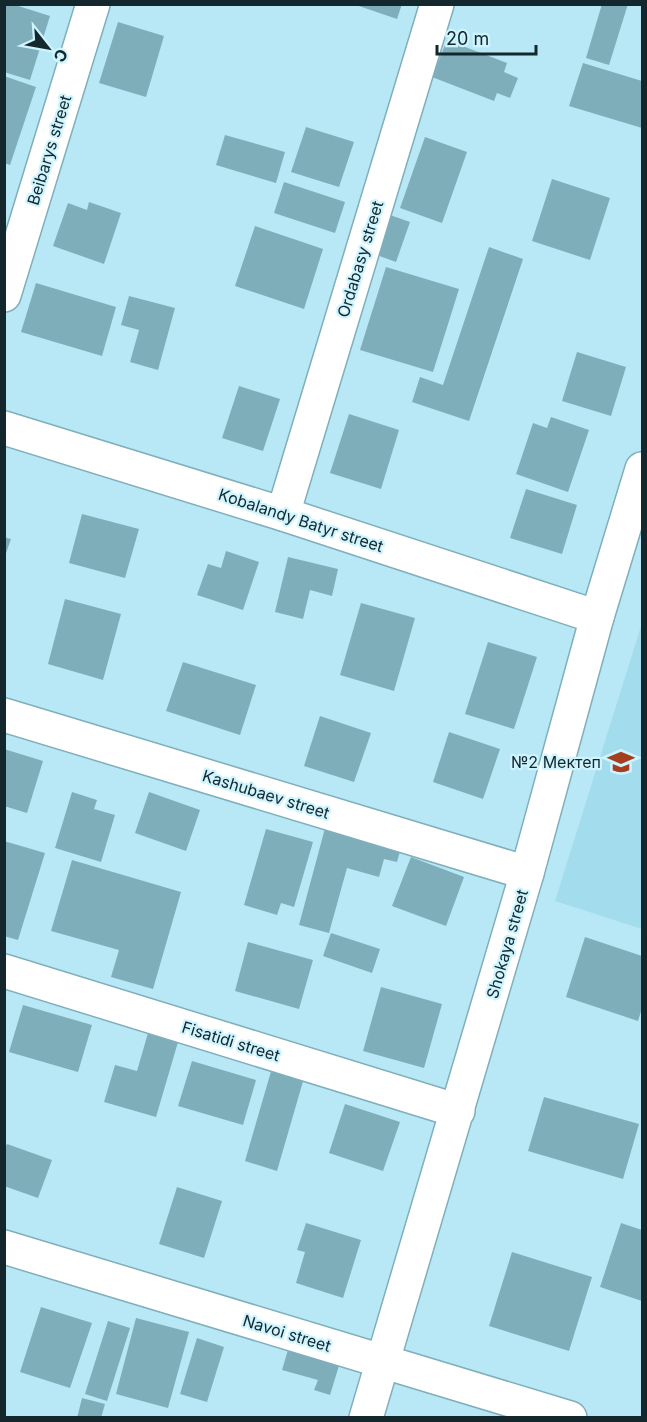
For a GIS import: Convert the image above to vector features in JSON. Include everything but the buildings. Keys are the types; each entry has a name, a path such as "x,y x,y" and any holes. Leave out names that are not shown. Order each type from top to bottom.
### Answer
{"street":[{"name":"Beibarys street","path":"4,294 93,4"},
{"name":"Ordabasy street","path":"283,513 437,4"},
{"name":"Kobalandy Batyr street","path":"4,428 283,513 597,617"},
{"name":"Shokaya street","path":"366,1418 458,1111 527,873 597,617 642,468"},
{"name":"Kashubaev street","path":"4,716 527,873"},
{"name":"Fisatidi street","path":"4,971 458,1111"},
{"name":"Navoi street","path":"4,1247 570,1418"}],"shaded area":[{"name":"№2 Мектеп","path":"642,623 642,929 555,901"}],"place":[{"name":"№2 Мектеп","path":"621,762"}]}
